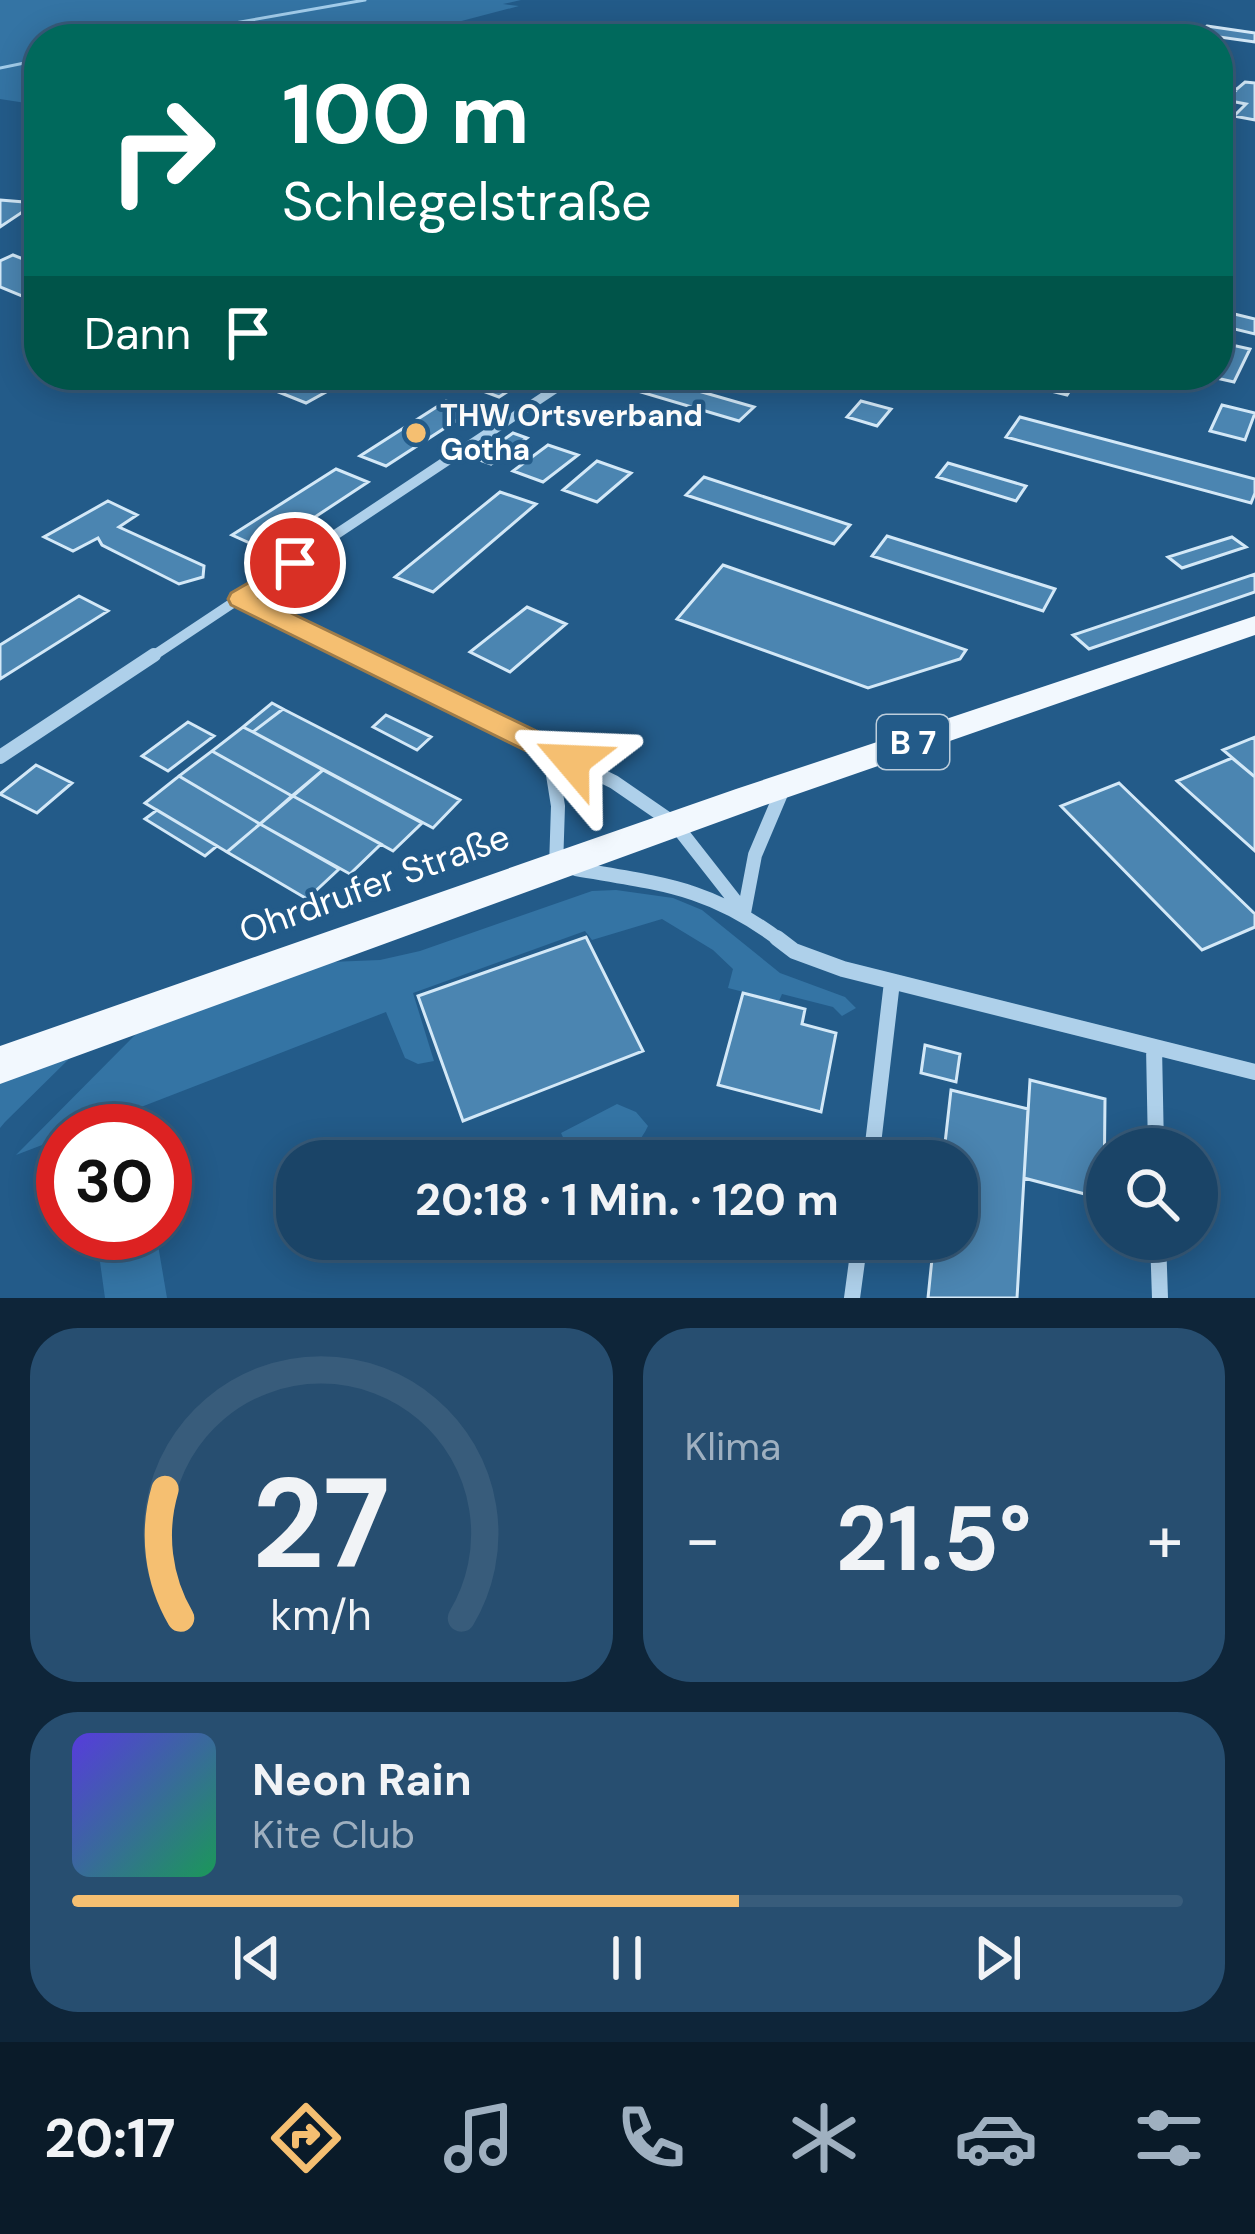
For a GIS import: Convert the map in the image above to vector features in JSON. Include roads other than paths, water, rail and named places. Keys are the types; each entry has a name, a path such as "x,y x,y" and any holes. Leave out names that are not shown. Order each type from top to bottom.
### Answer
{"main road":[{"name":"Ohrdrufer Straße","path":"0,1065 784,785 1255,625"}],"street":[{"path":"0,757 554,390"},
{"path":"241,599 614,782 675,824 744,913"},
{"path":"549,750 558,806 554,866 693,889 744,913 794,951 892,982 1255,1072"},
{"path":"744,913 754,855 784,785"},
{"path":"874,1140 892,982"},
{"path":"1154,1047 1156,1128"},
{"path":"851,1298 857,1260"},
{"path":"1159,1260 1160,1298"}],"waterway":[{"path":"228,24 365,0"},
{"path":"0,68 24,63"}],"place":[{"name":"THW Ortsverband Gotha","path":"416,433"}]}
